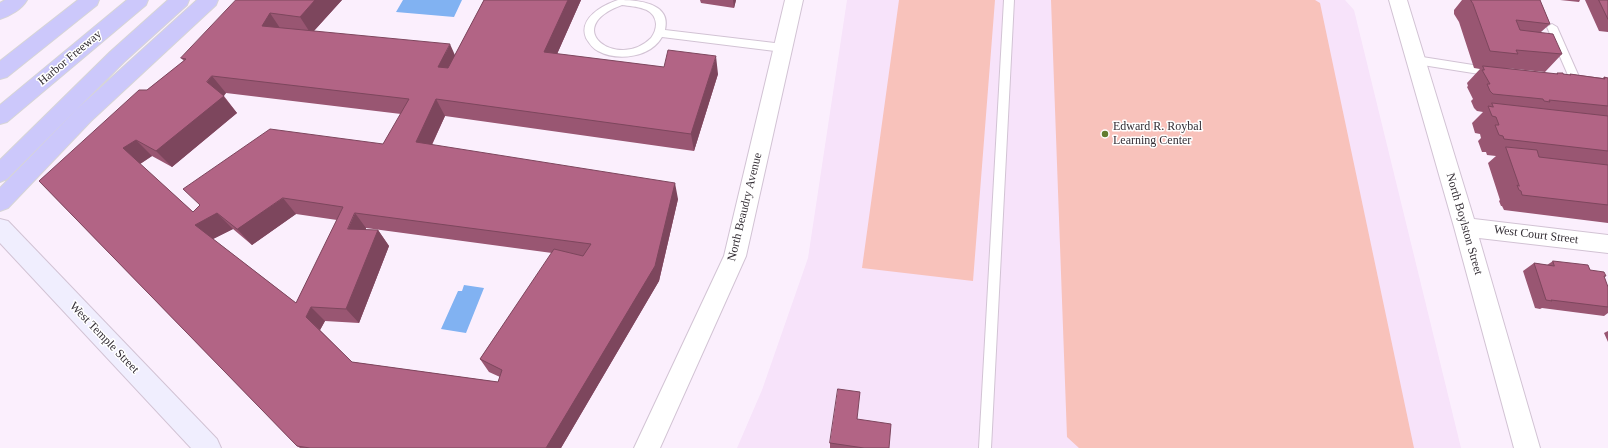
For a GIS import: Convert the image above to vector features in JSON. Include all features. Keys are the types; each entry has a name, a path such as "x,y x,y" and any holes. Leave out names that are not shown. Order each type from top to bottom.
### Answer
{"highway":[{"path":"0,2 4,0"},
{"path":"0,12 18,0"},
{"path":"0,72 90,0"},
{"name":"Harbor Freeway","path":"0,116 140,0"},
{"path":"0,202 24,162 117,57 180,0"},
{"path":"0,173 24,162 209,0"}],"main road":[{"name":"West Temple Street","path":"0,228 208,448"}],"street":[{"name":"North Beaudry Avenue","path":"647,448 735,256 794,0"},
{"name":"North Boylston Street","path":"1398,0 1465,227 1527,448"},
{"name":"West Court Street","path":"1465,227 1608,244"}],"lane":[{"path":"985,448 1009,0"},
{"path":"622,2 634,2 645,4 654,9 660,16 662,24 660,33 655,41 646,47 624,53 612,52 602,49 594,43 590,36 590,27 593,19 600,11 622,2"},
{"path":"1552,27 1575,78 1552,78"},
{"path":"660,33 783,48"},
{"path":"1416,60 1501,74"}],"shaded area":[{"name":"Edward R. Roybal Learning Center","path":"847,0 1345,0 1354,10 1461,448 737,448 762,390 808,258"},
{"path":"899,0 995,0 973,281 862,268"},
{"path":"1051,0 1315,0 1320,3 1414,448 1079,448 1067,437"}],"water":[{"path":"403,0 462,0 454,17 396,12"},
{"path":"464,285 484,288 466,333 441,329 458,291 462,291"}],"building":[{"path":"236,0 315,0 300,17 270,13 262,26 450,44 438,67 448,68 484,0 568,0 544,52 664,67 668,50 716,56 691,134 436,99 416,142 675,183 655,266 546,448 310,448 297,446 39,181 139,90 147,90 186,59 181,58","holes":["212,76 409,99 383,144 270,129 183,189 200,205 193,212 123,148 136,140 156,151 224,96 207,82","283,198 343,207 296,303 195,225 217,213 237,229","355,213 591,244 583,256 554,249 480,359 502,370 498,382 352,362 306,317 311,307 346,309 378,230 348,229"]},
{"path":"1471,0 1540,0 1550,24 1516,20 1520,30 1553,34 1562,54 1516,50 1518,54 1490,51"},
{"path":"1599,0 1608,0 1608,19"},
{"path":"1483,66 1558,74 1557,73 1563,73 1605,79 1604,77 1608,78 1608,106 1549,100 1550,102 1544,101 1543,99 1493,94 1490,91 1487,84 1490,84 1482,70 1484,70"},
{"path":"1492,103 1608,116 1608,151 1504,139 1503,136 1499,135 1495,125 1499,125 1496,117 1492,116 1488,106 1493,107"},
{"path":"1506,147 1537,150 1539,157 1608,165 1608,205 1522,195 1517,185 1519,186"},
{"path":"1553,261 1588,265 1590,270 1604,272 1608,287 1608,307 1546,300 1534,263 1554,266"},
{"path":"838,389 860,392 857,419 891,424 889,448 864,448 830,443"}],"place":[{"name":"Edward R. Roybal Learning Center","path":"1105,134"}]}
